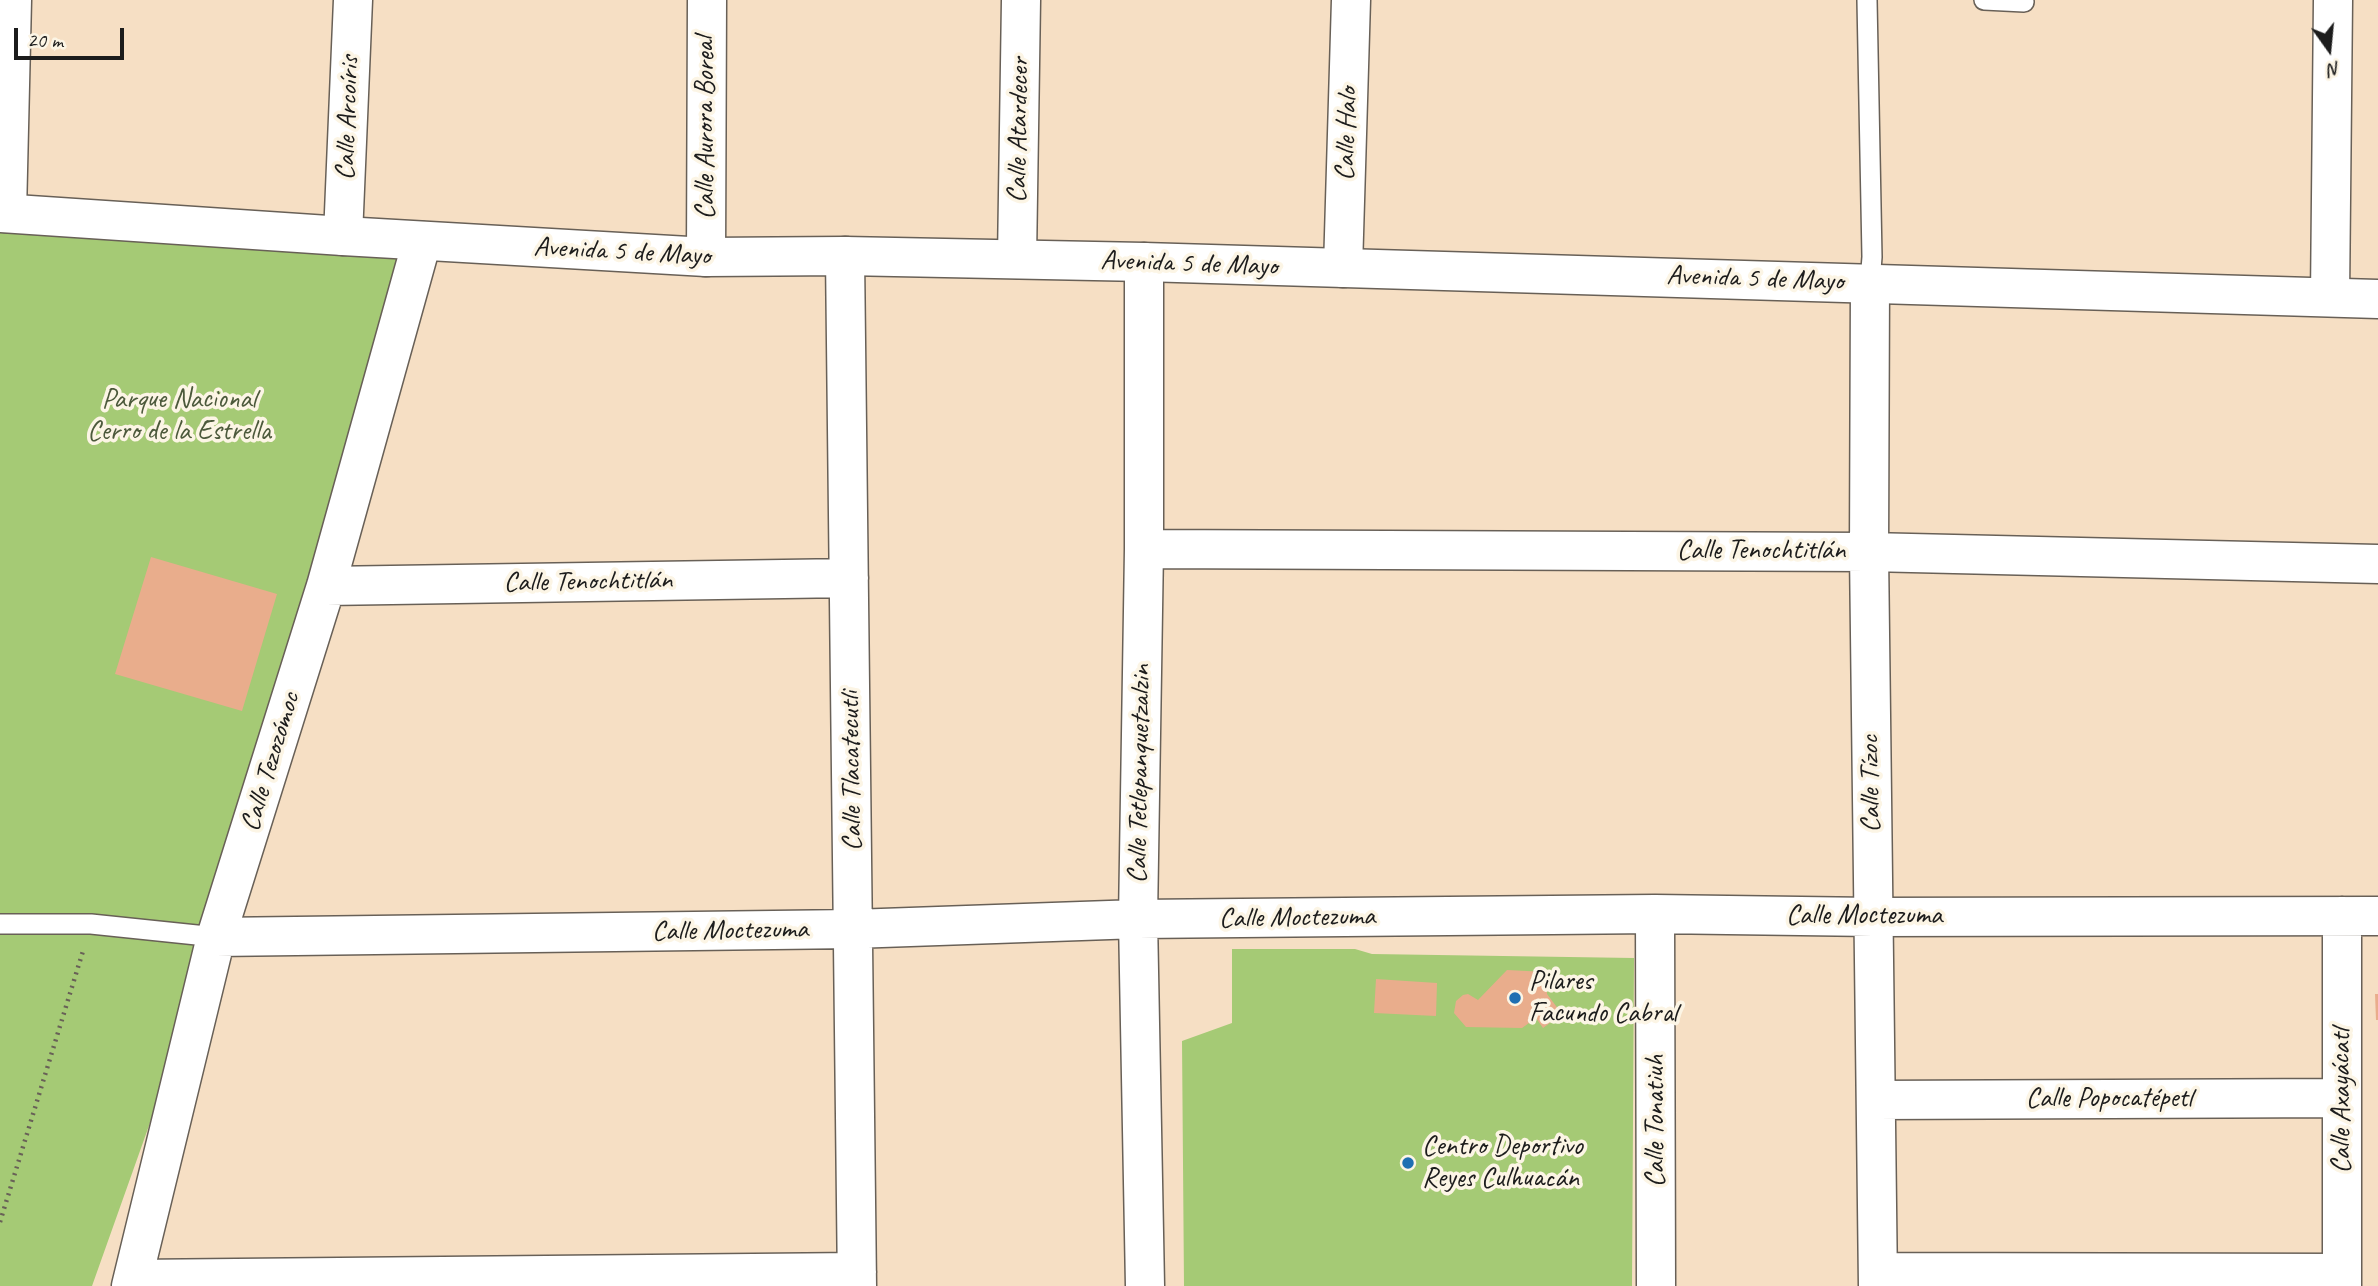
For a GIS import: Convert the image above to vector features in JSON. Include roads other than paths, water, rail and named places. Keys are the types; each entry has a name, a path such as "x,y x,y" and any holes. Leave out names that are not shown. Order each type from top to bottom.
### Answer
{"street":[{"path":"4,213 12,0"},
{"name":"Calle Arcoíris","path":"343,236 353,0"},
{"name":"Calle Aurora Boreal","path":"706,0 706,257"},
{"name":"Calle Atardecer","path":"1017,260 1021,0"},
{"name":"Calle Halo","path":"1343,268 1351,0"},
{"path":"2330,297 2333,0"},
{"name":"Avenida 5 de Mayo","path":"4,213 706,257 845,256 1144,262 2378,299"},
{"name":"Calle Tezozómoc","path":"132,1283 216,937 326,586 422,241"},
{"name":"Calle Tlacatecutli","path":"845,256 857,1279"},
{"name":"Calle Tetlepanquetzalzin","path":"1144,262 1144,549 1138,919 1144,1286"},
{"name":"Calle Tízoc","path":"1870,282 1869,552 1878,1279"},
{"name":"Calle Tenochtitlán","path":"1144,549 1869,552 2378,564"},
{"name":"Calle Tenochtitlán","path":"326,586 849,578"},
{"name":"Calle Moctezuma","path":"216,937 853,929 1138,919 1655,914 1873,917 2360,916"},
{"name":"Calle Tonatiuh","path":"1655,914 1656,1286"},
{"name":"Calle Axayácatl","path":"2342,1279 2342,1098 2360,916"},
{"name":"Calle Popocatépetl","path":"1876,1100 2342,1098"},
{"path":"132,1283 857,1279"},
{"path":"1878,1279 2342,1279"}],"lane":[{"path":"1867,0 1872,257 1870,282"},
{"path":"1984,0 2024,2"},
{"path":"0,924 91,924 216,937"}],"place":[{"name":"Pilares Facundo Cabral","path":"1515,998"},
{"name":"Centro Deportivo Reyes Culhuacán","path":"1408,1163"}],"park label":[{"name":"Parque Nacional Cerro de la Estrella","path":"179,416"}]}
